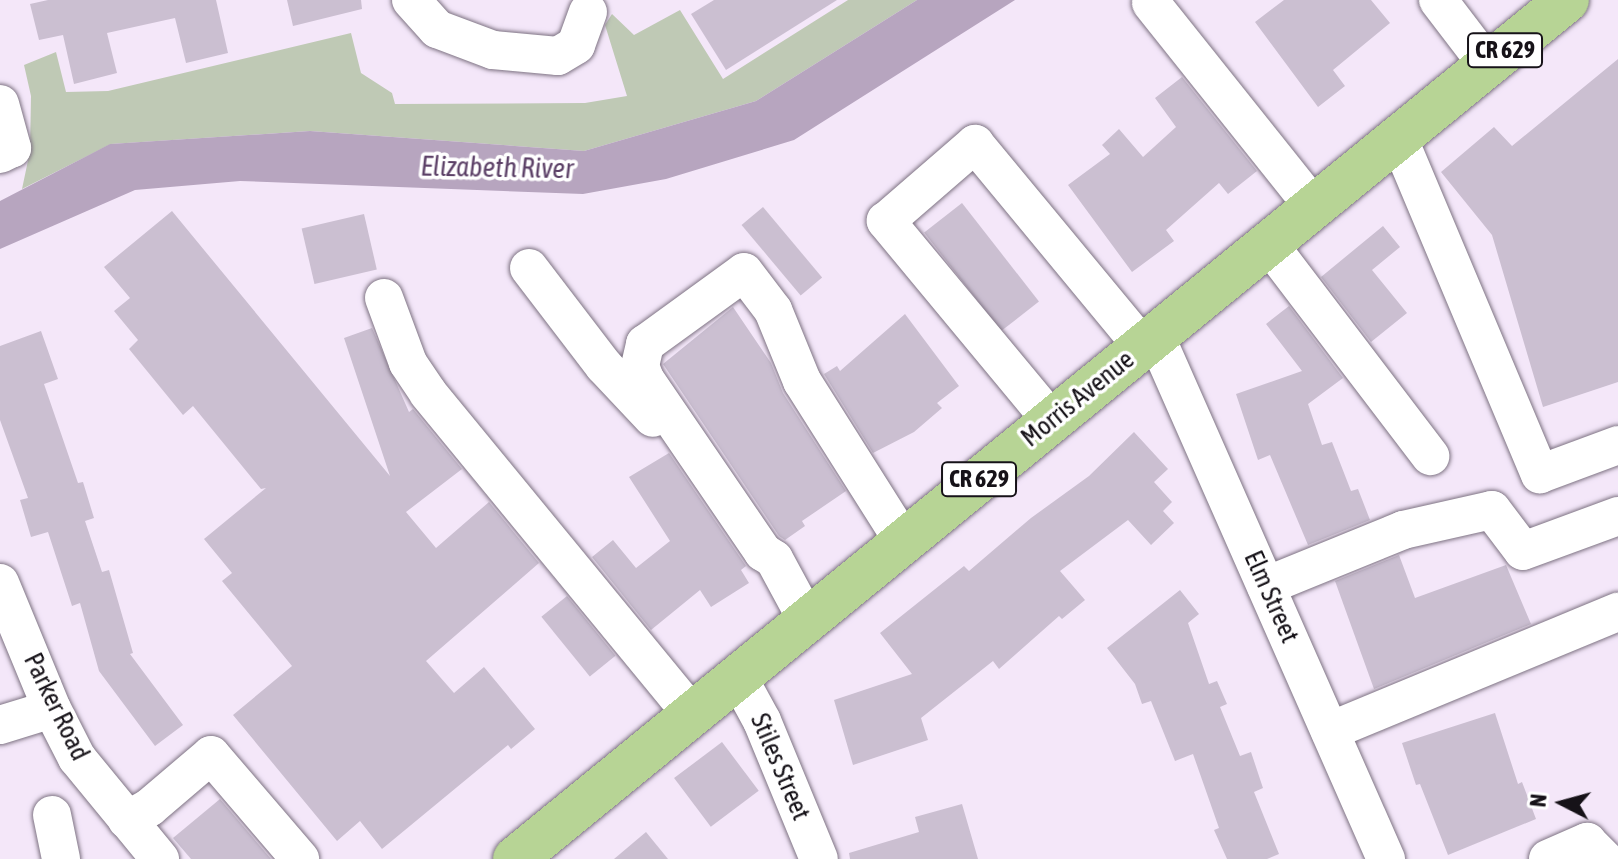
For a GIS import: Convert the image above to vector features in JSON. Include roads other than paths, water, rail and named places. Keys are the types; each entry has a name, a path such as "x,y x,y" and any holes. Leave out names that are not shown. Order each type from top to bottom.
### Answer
{"main road":[{"name":"Morris Avenue","path":"515,859 738,677 793,598 893,525 1051,420 1567,0"}],"street":[{"path":"411,0 437,29 493,50 558,56 576,45 593,4"},
{"path":"1438,0 1487,64"},
{"path":"1151,3 1313,206"},
{"path":"0,104 6,151"},
{"path":"1398,137 1540,474 1618,445"},
{"name":"Elm Street","path":"1051,420 886,221 975,144 1148,340 1266,586 1386,859"},
{"path":"1268,243 1430,456"},
{"path":"529,268 604,366 662,428 793,598"},
{"path":"793,598 645,379 640,366 645,344 744,272 773,310 802,381 893,525"},
{"path":"384,298 408,363 428,393 692,714"},
{"path":"1266,586 1403,530 1492,510 1523,551 1618,516"},
{"name":"Parker Road","path":"0,583 52,709 77,758 160,859"},
{"path":"1330,731 1618,612"},
{"name":"Stiles Street","path":"738,677 762,721 819,859"},
{"path":"0,725 52,709"},
{"path":"127,820 150,807 211,755 300,859"},
{"path":"52,815 61,859"},
{"path":"1548,859 1587,842 1602,853 1604,859"}],"water":[{"name":"Elizabeth River","path":"917,0 1015,0 794,140 666,179 583,194 240,181 135,190 0,249 0,201 110,144 310,131 584,151 756,101"}]}
